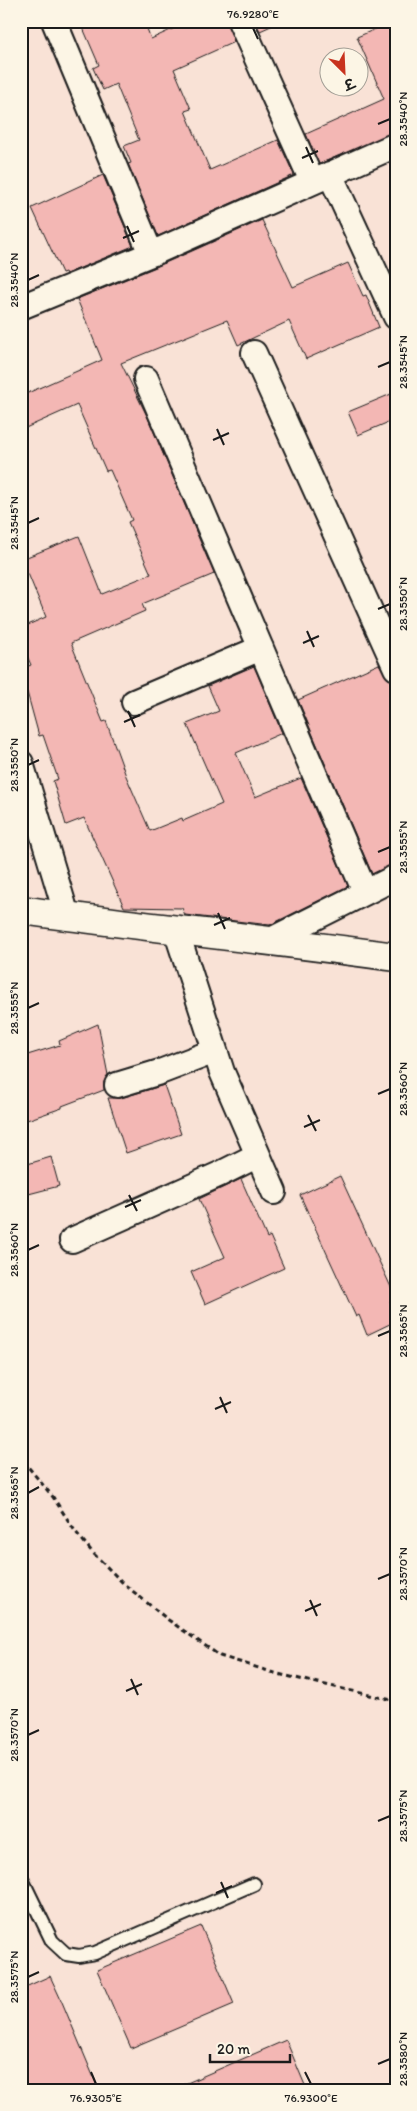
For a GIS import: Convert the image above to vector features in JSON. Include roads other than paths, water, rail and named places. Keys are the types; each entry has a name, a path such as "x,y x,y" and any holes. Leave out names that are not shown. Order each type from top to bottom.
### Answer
{"street":[{"path":"54,21 151,254"},
{"path":"240,21 321,178 396,317"},
{"path":"21,308 151,254 396,145"},
{"path":"254,353 396,668"},
{"path":"146,379 365,892"},
{"path":"134,702 261,648"},
{"path":"21,764 67,916"},
{"path":"271,940 396,877"},
{"path":"21,910 396,957"},
{"path":"176,930 222,1072 274,1192"},
{"path":"117,1085 160,1072 215,1051"},
{"path":"72,1240 258,1155"}],"lane":[{"path":"21,1878 52,1941 66,1954 80,1956 95,1953 254,1884"}]}
